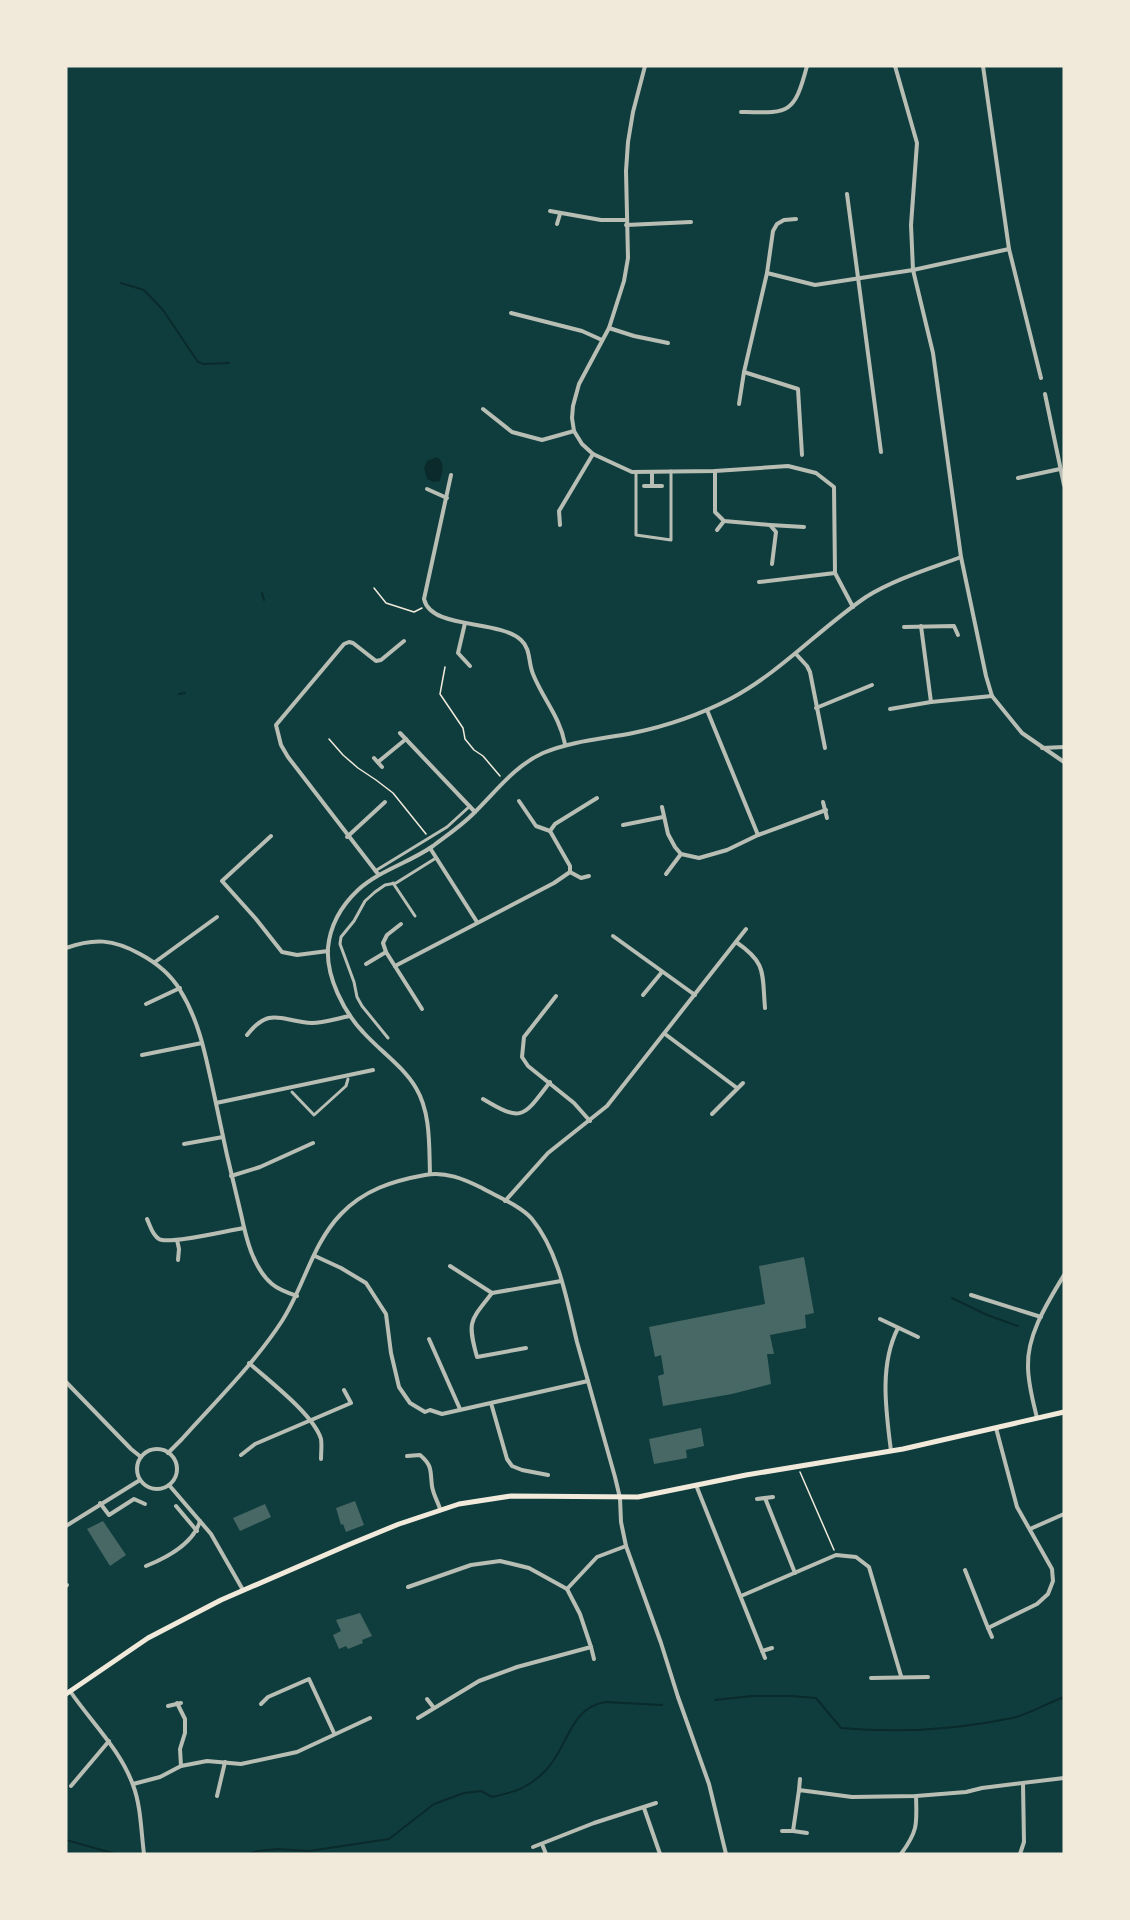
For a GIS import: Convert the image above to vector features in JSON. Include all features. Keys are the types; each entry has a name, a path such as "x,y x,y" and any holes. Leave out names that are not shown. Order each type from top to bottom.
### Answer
{"main road":[{"path":"68,1693 148,1638 243,1590 324,1554 440,1509 472,1501 511,1496 638,1497 797,1466 891,1451 1064,1412"}],"street":[{"path":"645,66 628,142 626,223 628,258 624,281 609,327 579,384 573,406 574,431 582,444 593,454 636,472 715,471 788,466 816,473 834,487 835,573 853,607"},
{"path":"741,112 773,113 793,105 799,95 807,66"},
{"path":"895,66 917,143 911,225 914,270 933,353 961,557 992,696 1022,733 1064,762"},
{"path":"983,66 1009,249 1041,378"},
{"path":"847,194 881,452"},
{"path":"550,211 626,223 691,222"},
{"path":"557,224 561,214"},
{"path":"739,404 767,273 773,231 777,224 784,220 796,219"},
{"path":"767,273 815,285 914,270 1009,249"},
{"path":"511,313 582,331 602,340"},
{"path":"609,327 634,336 668,343"},
{"path":"744,372 798,389 802,455"},
{"path":"1045,394 1064,485"},
{"path":"483,409 512,432 542,440 574,431"},
{"path":"560,525 559,511 593,454"},
{"path":"1018,478 1060,469"},
{"path":"636,472 636,535 671,540 671,471"},
{"path":"715,471 715,512 724,521 804,527"},
{"path":"652,472 652,486"},
{"path":"451,475 424,598 426,606 435,614 465,623 499,629 519,638 528,652 533,674 555,714 565,744"},
{"path":"644,486 662,486"},
{"path":"427,489 447,498"},
{"path":"717,530 724,521"},
{"path":"770,525 776,532 772,564"},
{"path":"377,873 430,848 475,812 523,765 540,755 565,744 649,729 707,710 754,685 868,596 913,574 961,557"},
{"path":"759,582 835,573"},
{"path":"465,623 458,653 470,666"},
{"path":"921,626 931,702"},
{"path":"904,627 954,626 958,635"},
{"path":"377,873 347,837 288,757 281,745 276,725 344,644 349,642 354,644 376,661 381,660 404,641"},
{"path":"796,654 810,672 825,748"},
{"path":"816,708 872,685"},
{"path":"890,709 992,696"},
{"path":"707,710 758,836"},
{"path":"400,733 475,812"},
{"path":"382,767 376,760 406,740"},
{"path":"1041,747 1064,747"},
{"path":"550,831 555,824 597,798"},
{"path":"519,801 536,826 550,831 570,866 570,872"},
{"path":"347,837 385,802"},
{"path":"823,802 826,818"},
{"path":"430,1174 426,1118 417,1089 350,1016 336,988 330,969 328,951 332,926 356,892 377,873 428,837 447,827 470,806"},
{"path":"662,807 671,840 681,854 699,858 826,810"},
{"path":"623,825 663,817"},
{"path":"271,836 222,881 282,952 297,955 328,951"},
{"path":"430,848 477,922"},
{"path":"666,874 681,854"},
{"path":"388,1038 357,997 340,944 343,933 354,921 365,901 380,889 436,858"},
{"path":"570,872 581,878 589,876"},
{"path":"395,966 554,883 570,872"},
{"path":"393,883 415,916"},
{"path":"155,962 217,917"},
{"path":"401,924 387,935 384,943 386,952 422,1009"},
{"path":"506,1201 548,1154 607,1106 746,929"},
{"path":"613,936 695,995"},
{"path":"66,948 83,942 99,940 128,947 155,962 180,988 198,1026 231,1176 255,1260 264,1276 279,1289 297,1296"},
{"path":"736,942 751,952 759,962 762,970 765,1008"},
{"path":"366,964 386,952"},
{"path":"643,995 662,972"},
{"path":"146,1004 180,988"},
{"path":"556,996 524,1037 522,1057 528,1066 574,1103 590,1121"},
{"path":"247,1035 256,1023 278,1016 312,1023 350,1016"},
{"path":"665,1034 737,1088"},
{"path":"142,1055 202,1043"},
{"path":"216,1103 373,1070"},
{"path":"292,1092 314,1115 346,1086 348,1079"},
{"path":"483,1098 510,1114 521,1113 530,1108 550,1082"},
{"path":"712,1113 743,1083"},
{"path":"184,1144 223,1137"},
{"path":"231,1176 260,1167 312,1143"},
{"path":"168,1453 189,1432 277,1329 297,1296 331,1225 360,1197 384,1184 440,1174 464,1179 506,1201 531,1218 548,1245 561,1281 620,1498 621,1522 626,1546 709,1784 726,1854"},
{"path":"147,1219 156,1237 162,1240 177,1240 244,1227"},
{"path":"177,1240 178,1260"},
{"path":"315,1256 366,1283 386,1314 392,1361 399,1387 410,1403 425,1412 430,1410 442,1414 588,1381"},
{"path":"450,1266 492,1293 561,1281"},
{"path":"1037,1418 1029,1383 1028,1365 1031,1343 1041,1317 1064,1275"},
{"path":"492,1293 473,1318 470,1327 477,1357 526,1347"},
{"path":"972,1295 1041,1317"},
{"path":"880,1319 918,1337"},
{"path":"891,1451 885,1410 886,1378 889,1349 898,1328"},
{"path":"429,1339 460,1409"},
{"path":"249,1363 299,1408 310,1422 321,1439 321,1459"},
{"path":"66,1382 130,1449 141,1457"},
{"path":"241,1455 255,1444 351,1403 344,1390"},
{"path":"491,1404 507,1459 512,1466 548,1475"},
{"path":"988,1628 1037,1604 1048,1594 1053,1581 1052,1569 1017,1507 996,1428"},
{"path":"156,1449 168,1453 176,1464 174,1478 169,1485 156,1489 144,1485 136,1469 141,1457 147,1451 156,1449"},
{"path":"407,1456 420,1455 427,1461 432,1471 432,1486 440,1509"},
{"path":"66,1525 140,1480"},
{"path":"169,1485 200,1521 223,1553 243,1590"},
{"path":"696,1485 765,1658"},
{"path":"757,1499 772,1497"},
{"path":"765,1498 795,1573"},
{"path":"104,1518 134,1499 145,1504"},
{"path":"100,1503 109,1515"},
{"path":"176,1506 197,1531"},
{"path":"1030,1529 1064,1514"},
{"path":"146,1566 166,1558 197,1531 200,1521"},
{"path":"567,1589 597,1557 626,1546"},
{"path":"741,1596 836,1555 856,1557 869,1567 901,1676"},
{"path":"408,1587 471,1565 500,1561 529,1568 567,1589 580,1614 594,1659"},
{"path":"965,1570 992,1636"},
{"path":"418,1718 479,1681 517,1667 591,1647"},
{"path":"762,1651 772,1648"},
{"path":"261,1704 268,1697 309,1679 313,1675"},
{"path":"871,1678 928,1677"},
{"path":"309,1679 334,1733"},
{"path":"68,1693 109,1741 133,1784 139,1810 144,1854"},
{"path":"427,1699 434,1708"},
{"path":"168,1706 179,1703 185,1719 185,1733 180,1749 181,1766"},
{"path":"133,1784 160,1777 181,1766 207,1761 241,1764 297,1752 370,1718"},
{"path":"71,1786 109,1741"},
{"path":"217,1796 225,1762"},
{"path":"793,1831 800,1779"},
{"path":"800,1790 852,1797 916,1796 1064,1779"},
{"path":"1020,1854 1024,1842 1023,1784"},
{"path":"901,1854 917,1827 916,1796"},
{"path":"533,1847 594,1823 656,1803"},
{"path":"644,1808 660,1854"},
{"path":"782,1832 807,1833"},
{"path":"542,1844 546,1854"}],"path":[{"path":"375,588 386,603 414,612 426,606"},
{"path":"445,667 440,694 463,728 465,739 474,750 483,756 504,782"},
{"path":"329,739 358,768 393,793 428,837"},
{"path":"797,1466 836,1555"}],"water":[{"path":"437,457 442,462 442,471 440,481 433,482 427,479 424,468 427,461"}],"building":[{"path":"804,1257 814,1313 805,1315 806,1328 770,1335 774,1354 767,1354 771,1384 732,1394 663,1406 658,1376 664,1374 661,1355 655,1357 649,1327 765,1304 759,1266"},
{"path":"701,1428 704,1446 686,1450 687,1458 654,1464 649,1439"},
{"path":"355,1501 364,1525 346,1532 343,1524 341,1525 336,1508"},
{"path":"265,1504 271,1517 240,1531 233,1518"},
{"path":"103,1521 126,1555 110,1566 87,1529"},
{"path":"360,1613 372,1636 362,1640 363,1643 348,1649 346,1646 339,1649 333,1635 341,1631 336,1620"}],"waterway":[{"path":"121,283 144,290 163,310 198,362 204,364 229,363"},
{"path":"262,593 264,600"},
{"path":"179,694 185,693"},
{"path":"952,1298 987,1315 1018,1326"},
{"path":"715,1700 752,1696 816,1698 841,1728 905,1730 948,1728 1012,1718 1064,1697"},
{"path":"250,1854 278,1849 309,1851 389,1839 434,1804 464,1793 481,1791 492,1797 528,1785 546,1770 576,1720 593,1706 605,1702 662,1705"},
{"path":"66,1840 116,1854"}]}
